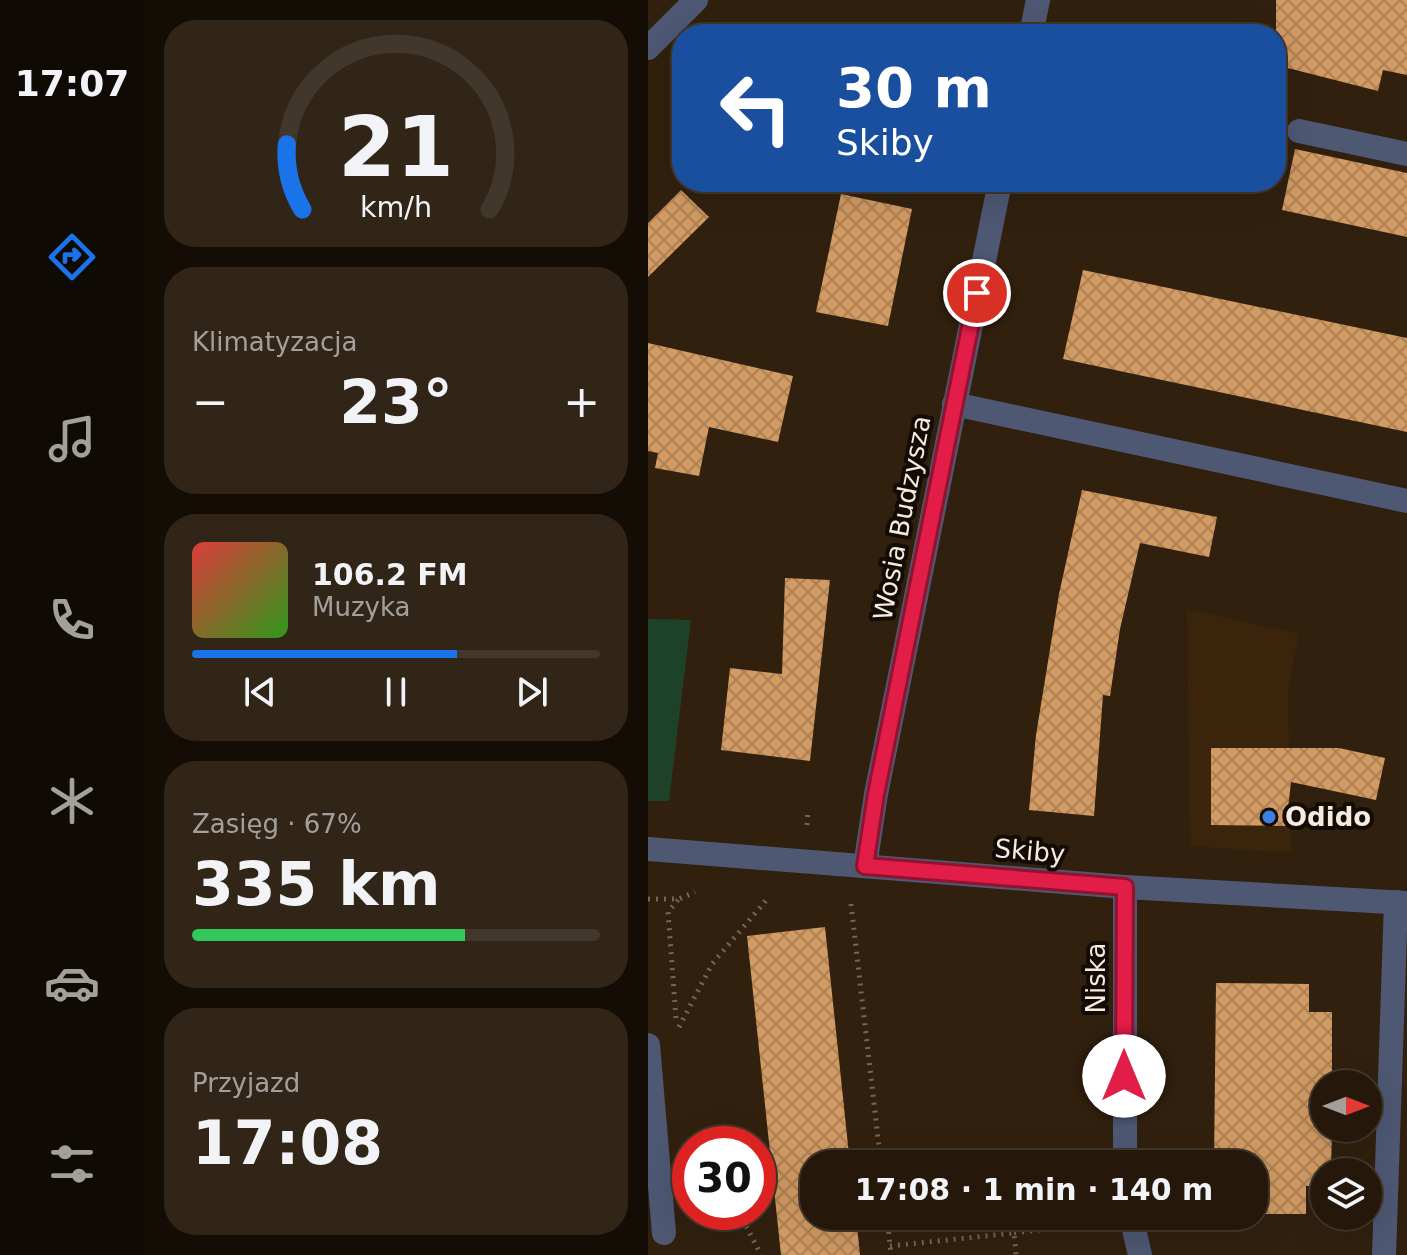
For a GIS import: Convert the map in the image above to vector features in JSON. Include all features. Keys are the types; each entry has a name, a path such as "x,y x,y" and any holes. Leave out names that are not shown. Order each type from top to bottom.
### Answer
{"street":[{"path":"648,48 696,0"},
{"path":"1033,24 1038,0"},
{"path":"1299,131 1407,154"},
{"name":"Wosia Budzysza","path":"865,866 879,779 998,192"},
{"path":"954,404 1407,501"},
{"name":"Skiby","path":"648,849 1125,887 1402,902"},
{"name":"Niska","path":"1125,887 1125,1150"},
{"path":"1384,1255 1402,902"},
{"path":"648,1045 652,1161 664,1233"},
{"path":"1134,1230 1140,1255"}],"path":[{"path":"677,1032 712,964 768,897"},
{"path":"648,899 679,899"},
{"path":"851,904 879,1150"},
{"path":"748,1230 761,1255"},
{"path":"888,1230 891,1255"},
{"path":"890,1246 1037,1230"},
{"path":"1014,1233 1016,1255"}],"shaded area":[{"path":"1187,609 1299,634 1288,690 1291,853 1190,846"}],"green space":[{"path":"648,619 691,620 669,801 648,801"}],"building":[{"path":"1276,0 1407,0 1407,75 1383,70 1378,91 1286,68 1286,24 1276,24"},
{"path":"1295,149 1407,173 1407,237 1282,210"},
{"path":"679,192 683,192 709,217 648,277 648,223"},
{"path":"841,194 912,209 888,326 816,312"},
{"path":"1083,270 1407,338 1407,432 1063,359"},
{"path":"648,343 793,376 778,442 709,427 699,476 655,468 658,453 648,451"},
{"path":"1082,490 1217,517 1209,557 1140,543 1120,629 1110,696 1103,695 1094,816 1029,810 1036,735 1059,594"},
{"path":"785,578 830,580 810,761 721,750 730,668 782,674"},
{"path":"1211,748 1339,748 1385,758 1376,800 1291,782 1286,826 1211,825"},
{"path":"825,927 849,1150 800,1150 800,1230 857,1230 860,1255 781,1255 776,1208 776,1126 767,1126 747,936"},
{"path":"1216,983 1309,984 1309,1012 1332,1012 1332,1070 1310,1070 1310,1142 1332,1142 1331,1158 1310,1158 1306,1214 1268,1214 1268,1150 1214,1150"}],"place":[{"name":"Odido","path":"1269,817"}],"route":[{"path":"977,293 876,794 865,866 1125,887 1124,1076"}]}
